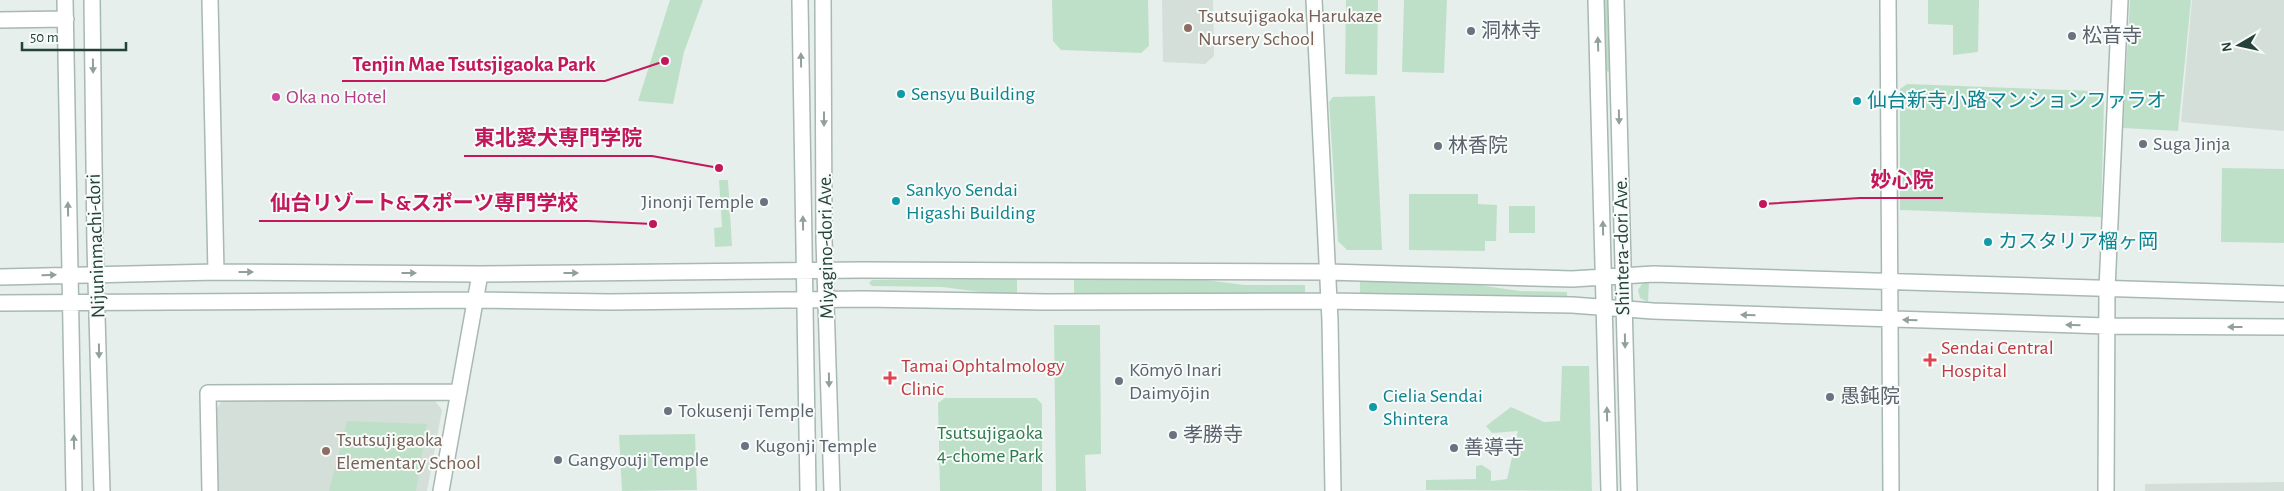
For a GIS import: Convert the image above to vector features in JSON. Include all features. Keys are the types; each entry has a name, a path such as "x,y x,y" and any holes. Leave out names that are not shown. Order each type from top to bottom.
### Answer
{"street":[{"name":"Nijuninmachi-dori","path":"65,0 74,491"},
{"name":"Nijuninmachi-dori","path":"92,0 96,274 102,491"},
{"path":"210,0 216,272"},
{"name":"Miyagino-dori Ave.","path":"800,0 808,491"},
{"name":"Miyagino-dori Ave.","path":"823,0 826,271 832,491"},
{"path":"1314,0 1328,272 1333,491"},
{"name":"Shintera-dori Ave.","path":"1596,0 1609,491"},
{"name":"Shintera-dori Ave.","path":"1616,0 1629,491"},
{"path":"1888,0 1891,491"},
{"path":"2106,491 2107,289 2120,0"},
{"path":"0,20 66,18"},
{"path":"0,277 216,272 480,274 804,271 1328,272 1572,279 1623,275 1890,280 2284,294"},
{"path":"441,491 480,274"},
{"path":"0,303 476,300 610,302 805,300 1329,301 1604,308 1890,320 2106,326 2284,327"},
{"path":"210,491 208,394 459,392"}],"shaded area":[{"name":"Tsutsujigaoka Harukaze Nursery School","path":"1162,0 1213,0 1214,56 1205,64 1163,62"},
{"path":"2192,0 2284,0 2284,131 2181,122"},
{"name":"Tsutsujigaoka Elementary School","path":"223,399 435,401 442,410 427,491 218,491 217,408"},
{"path":"2284,482 2284,491 2145,491 2145,484"}],"green space":[{"path":"670,0 703,0 684,52 673,104 638,101"},
{"path":"1052,0 1148,0 1149,46 1141,53 1061,50 1053,41"},
{"path":"1346,0 1378,0 1377,75 1345,74"},
{"path":"1404,0 1447,0 1444,73 1402,72"},
{"path":"1604,0 1608,0 1610,70 1608,72 1606,70"},
{"path":"1928,0 1979,0 1978,52 1953,55 1953,25 1928,24"},
{"path":"2130,0 2191,0 2178,131 2123,128"},
{"path":"1907,84 2096,91 2104,101 2101,217 1900,210 1900,89"},
{"path":"1375,96 1382,250 1347,250 1338,241 1329,102 1333,97"},
{"path":"2222,168 2284,169 2284,243 2221,242"},
{"path":"719,180 728,180 732,246 715,247 714,228 722,227"},
{"path":"1409,194 1478,194 1478,204 1497,205 1496,241 1485,241 1485,251 1409,250"},
{"path":"1509,206 1535,206 1535,233 1509,233"},
{"path":"1017,279 1017,293 989,293 942,287 872,286 869,283 872,280"},
{"path":"1074,279 1197,279 1245,285 1305,285 1305,293 1074,293"},
{"path":"1360,280 1464,283 1520,291 1567,292 1567,298 1360,293"},
{"path":"1649,282 1648,302 1640,298 1638,290 1642,284"},
{"path":"1054,325 1100,325 1101,454 1085,455 1086,491 1056,491"},
{"path":"1562,366 1589,366 1592,491 1426,490 1426,480 1476,479 1476,466 1482,465 1491,471 1491,481 1507,479 1518,431 1492,433 1486,426 1511,407 1544,422 1560,421"},
{"name":"Tsutsujigaoka 4-chome Park","path":"945,398 1036,398 1042,404 1042,491 940,491 938,403"},
{"path":"347,421 427,424 416,491 329,491"},
{"path":"695,434 697,490 622,491 619,435"}],"place":[{"name":"Tsutsujigaoka Harukaze Nursery School","path":"1188,28"},
{"name":"洞林寺","path":"1471,31"},
{"name":"松音寺","path":"2072,36"},
{"name":"Tenjin Mae Tsutsjigaoka Park","path":"665,61"},
{"name":"Sensyu Building","path":"901,94"},
{"name":"Oka no Hotel","path":"276,97"},
{"name":"仙台新寺小路マンションファラオ","path":"1857,101"},
{"name":"Suga Jinja","path":"2143,144"},
{"name":"林香院","path":"1438,146"},
{"name":"東北愛犬専門学院","path":"719,168"},
{"name":"Sankyo Sendai Higashi Building","path":"896,201"},
{"name":"Jinonji Temple","path":"764,202"},
{"name":"妙心院","path":"1763,204"},
{"name":"仙台リゾート&スポーツ専門学校","path":"653,224"},
{"name":"カスタリア榴ヶ岡","path":"1988,242"},
{"name":"Sendai Central Hospital","path":"1930,360"},
{"name":"Tamai Ophtalmology Clinic","path":"890,378"},
{"name":"Kōmyō Inari Daimyōjin","path":"1119,381"},
{"name":"愚鈍院","path":"1830,397"},
{"name":"Cielia Sendai Shintera","path":"1373,407"},
{"name":"Tokusenji Temple","path":"668,411"},
{"name":"孝勝寺","path":"1173,435"},
{"name":"Kugonji Temple","path":"745,446"},
{"name":"善導寺","path":"1454,448"},
{"name":"Tsutsujigaoka Elementary School","path":"326,451"},
{"name":"Gangyouji Temple","path":"558,460"}]}
